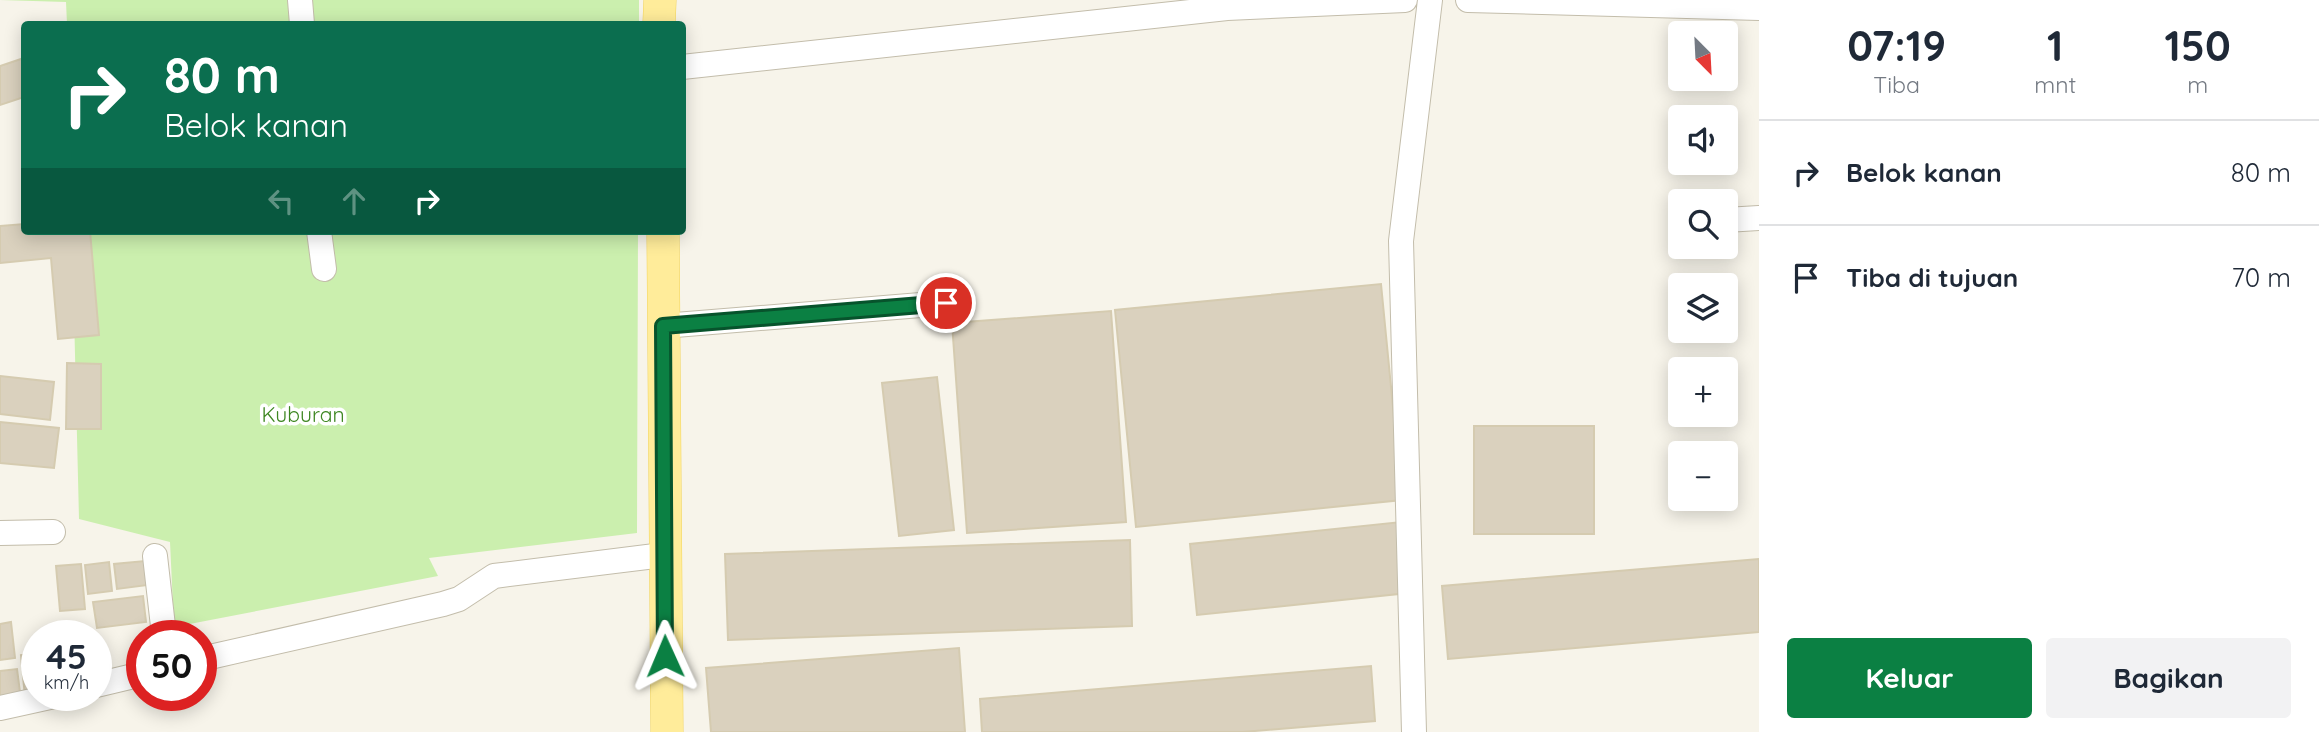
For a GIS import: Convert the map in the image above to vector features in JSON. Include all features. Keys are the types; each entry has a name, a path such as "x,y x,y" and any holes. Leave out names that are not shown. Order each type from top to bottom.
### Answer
{"main road":[{"path":"659,21 660,0"},
{"path":"663,235 663,555 667,732"}],"street":[{"path":"300,0 302,21"},
{"path":"686,67 1227,8 1405,0"},
{"path":"1414,732 1401,241 1430,0"},
{"path":"1468,0 1759,8"},
{"path":"1738,220 1759,219"},
{"path":"320,235 324,270"},
{"path":"663,326 946,303"},
{"path":"0,533 53,532"},
{"path":"217,655 443,604 459,599 494,576 663,555"},
{"path":"155,556 162,620"},
{"path":"0,708 21,703"}],"green space":[{"path":"0,0 639,0 639,21 67,21 66,2"},
{"name":"Kuburan","path":"72,235 638,235 637,533 429,558 438,576 210,620 174,620 170,542 79,519"}],"building":[{"path":"21,59 21,98 0,105 0,66"},
{"path":"21,224 21,235 90,235 99,335 58,339 51,258 0,263 0,226"},
{"path":"1381,284 1402,500 1136,527 1115,310"},
{"path":"1111,311 1126,522 967,533 952,323"},
{"path":"67,363 101,364 101,429 66,429"},
{"path":"0,376 54,382 50,420 0,414"},
{"path":"937,377 954,530 899,536 882,383"},
{"path":"0,422 59,428 54,468 0,463"},
{"path":"1474,426 1594,426 1594,534 1474,534"},
{"path":"1401,522 1408,593 1197,615 1190,544"},
{"path":"1130,540 1132,626 728,640 725,554"},
{"path":"1759,559 1759,632 1448,659 1442,586"},
{"path":"145,561 148,585 117,589 114,564"},
{"path":"109,562 112,591 88,594 85,565"},
{"path":"81,564 85,609 60,611 56,566"},
{"path":"143,596 146,620 126,620 126,624 112,626 112,620 96,620 93,602"},
{"path":"11,622 15,658 0,660 0,624"},
{"path":"959,648 965,732 711,732 706,668"},
{"path":"1371,666 1375,721 1243,732 982,732 980,699"},
{"path":"17,669 21,700 0,702 0,671"}],"route":[{"path":"665,656 663,326 946,303"}]}
